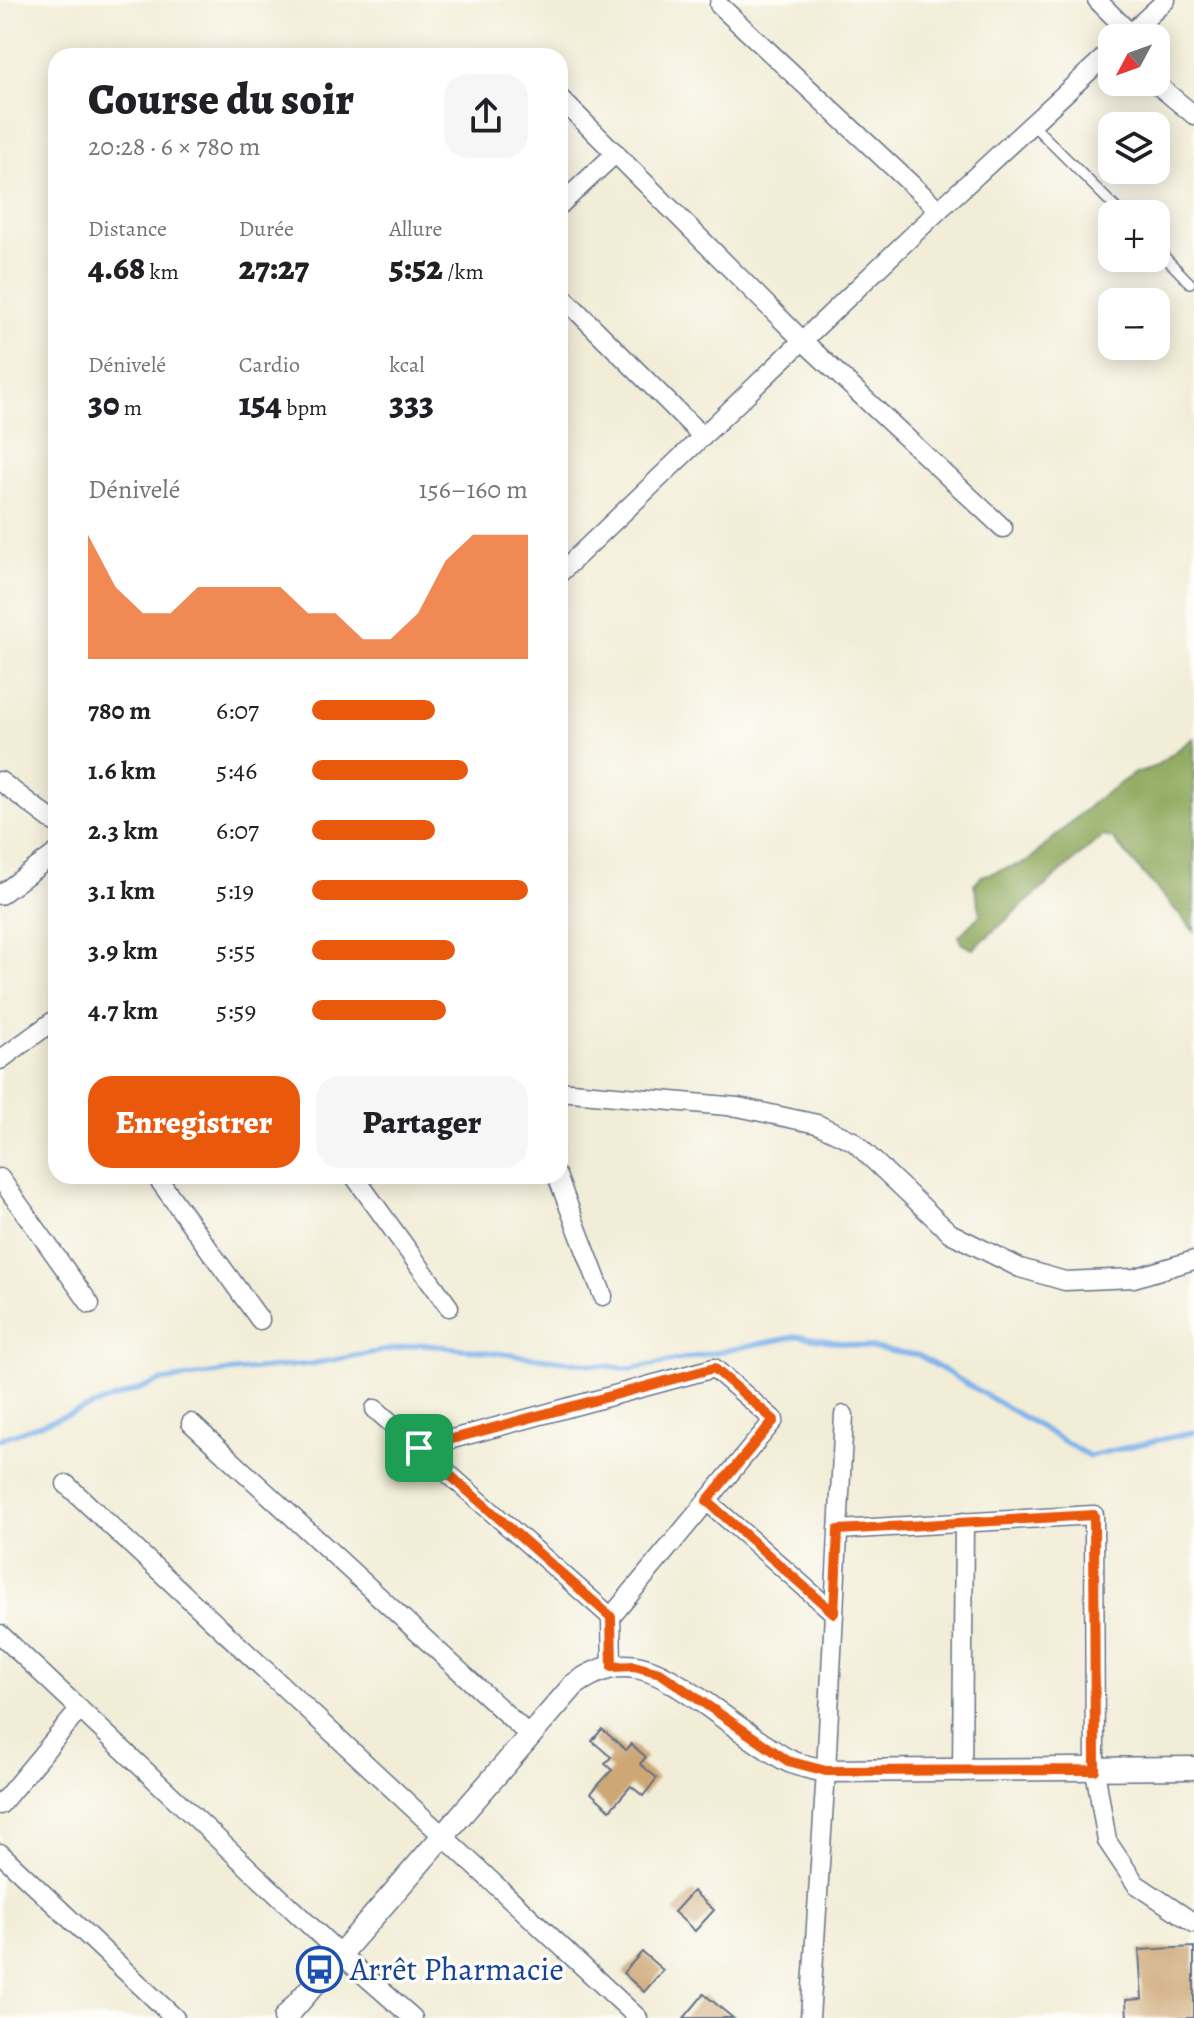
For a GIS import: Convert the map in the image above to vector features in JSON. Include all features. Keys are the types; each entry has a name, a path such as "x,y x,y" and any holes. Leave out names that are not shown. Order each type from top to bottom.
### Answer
{"street":[{"path":"1097,0 1118,24"},
{"path":"1141,24 1166,0"},
{"path":"719,5 939,210"},
{"path":"568,565 939,210 1098,63"},
{"path":"1170,95 1194,115"},
{"path":"568,106 803,341 1003,528"},
{"path":"568,198 616,153"},
{"path":"568,302 703,437"},
{"path":"0,781 48,817"},
{"path":"0,895 48,859"},
{"path":"0,1060 48,1031"},
{"path":"568,1092 738,1107 817,1124 853,1141 950,1233 1020,1268 1065,1281 1134,1278 1194,1260"},
{"path":"0,1178 90,1304"},
{"path":"162,1184 260,1320"},
{"path":"360,1184 449,1307"},
{"path":"560,1184 603,1296"},
{"path":"419,1448 714,1368 774,1420 611,1617 612,1667"},
{"path":"375,1409 611,1617"},
{"path":"810,2018 844,1415"},
{"path":"191,1423 530,1736"},
{"path":"66,1484 638,2018"},
{"path":"707,1501 834,1613"},
{"path":"838,1530 1094,1515 1095,1770 1107,1841 1136,1884 1194,1923"},
{"path":"962,1772 964,1522"},
{"path":"0,1634 340,1954 413,2018"},
{"path":"285,2018 574,1685 589,1674 612,1667 634,1666 660,1673 788,1761 826,1771 1194,1768"},
{"path":"0,1805 80,1709"},
{"path":"0,1853 175,2018"}],"lane":[{"path":"1032,124 1108,200"},
{"path":"1170,262 1190,283"}],"green space":[{"path":"1194,738 1194,931 1112,838 1102,836 973,949 961,943 959,936 981,914 974,884 982,876 1027,862 1096,800 1135,773 1154,767"}],"building":[{"path":"602,1729 626,1750 631,1744 646,1757 640,1764 657,1778 643,1796 631,1786 610,1810 591,1793 612,1770 605,1764 611,1757 592,1741"},
{"path":"693,1891 714,1910 695,1931 674,1912"},
{"path":"1194,1947 1194,2018 1127,2018 1126,2000 1142,1999 1139,1950"},
{"path":"642,1952 663,1970 644,1992 623,1973"},
{"path":"704,1994 733,2018 684,2018"}],"waterway":[{"path":"0,1439 162,1381 311,1364 421,1344 632,1369 799,1336 918,1355 1089,1456 1194,1432"}],"place":[{"name":"Arrêt Pharmacie","path":"319,1969"}],"route":[{"path":"714,1368 774,1420 707,1501 834,1613 838,1530 1094,1515 1095,1770 826,1771 788,1761 660,1673 634,1666 612,1667 611,1617 419,1448 714,1368"}]}
